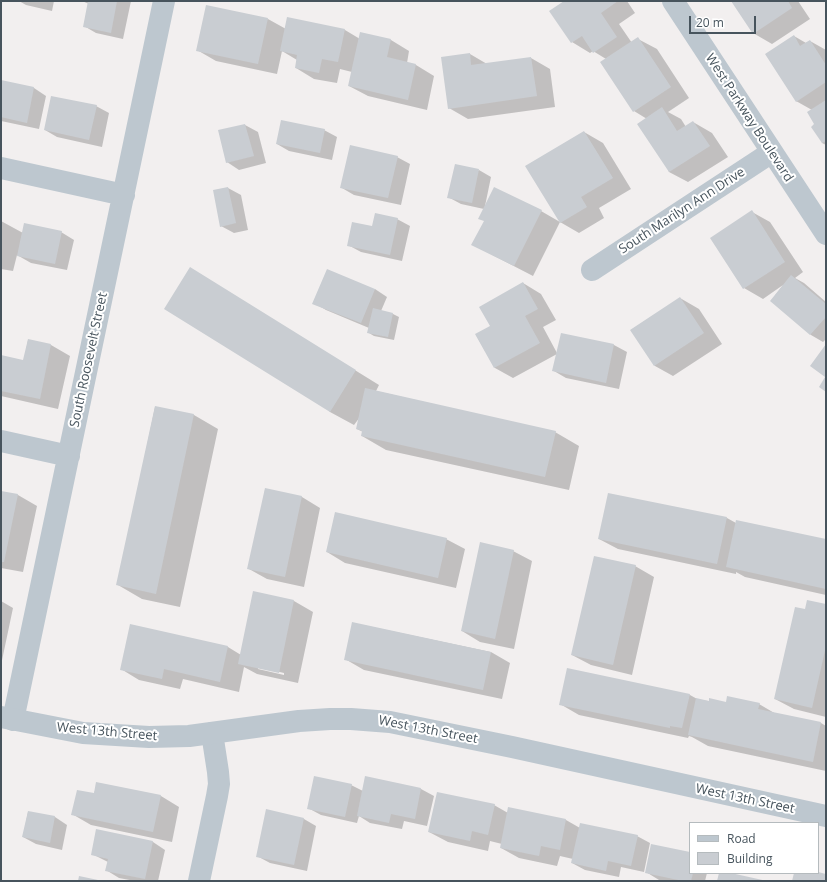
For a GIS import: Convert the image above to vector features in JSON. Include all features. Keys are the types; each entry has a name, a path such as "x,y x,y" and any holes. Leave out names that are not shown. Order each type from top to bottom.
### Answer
{"street":[{"name":"South Roosevelt Street","path":"7,718 69,456 164,1"},
{"name":"West Parkway Boulevard","path":"673,1 826,234"},
{"name":"South Marilyn Ann Drive","path":"592,270 772,152"},
{"path":"1,168 124,195"},
{"path":"1,441 69,456"},
{"name":"West 13th Street","path":"7,718 68,731 150,737 188,736 330,719 390,722 468,737 826,816"},
{"path":"199,881 219,784 212,733"}],"building":[{"path":"88,1 117,1 111,33 83,27"},
{"path":"564,1 618,1 601,13 617,37 593,53 582,36 571,43 549,11"},
{"path":"731,1 788,1 792,8 753,34"},
{"path":"206,5 268,18 258,64 196,51"},
{"path":"287,17 345,29 338,62 322,59 319,73 295,68 297,55 280,51"},
{"path":"360,32 391,39 387,57 416,64 408,100 348,86"},
{"path":"794,35 800,46 810,40 826,65 826,82 796,102 765,54"},
{"path":"638,37 671,87 633,112 600,62"},
{"path":"470,53 471,65 531,57 537,96 448,109 441,57"},
{"path":"1,80 34,87 27,123 1,117"},
{"path":"51,96 97,105 89,140 44,130"},
{"path":"826,100 826,141 822,143 811,127 814,124 807,112"},
{"path":"662,107 677,131 693,121 710,146 669,172 637,124"},
{"path":"281,120 325,129 320,153 276,144"},
{"path":"245,124 254,156 226,163 218,130"},
{"path":"584,131 613,178 581,197 587,207 560,223 525,166"},
{"path":"350,145 398,156 388,198 340,188"},
{"path":"455,164 479,169 472,203 447,198"},
{"path":"228,187 236,223 220,227 213,190"},
{"path":"494,187 542,210 514,266 471,245 484,221 478,219"},
{"path":"752,210 785,262 743,289 710,238"},
{"path":"375,213 398,218 390,255 347,246 352,222 372,226"},
{"path":"24,223 62,231 55,264 17,256"},
{"path":"190,267 356,370 330,412 164,309"},
{"path":"327,269 375,289 361,323 312,304"},
{"path":"791,275 826,304 826,317 810,335 770,301"},
{"path":"523,282 538,309 525,316 540,343 494,368 475,334 490,326 479,307"},
{"path":"680,297 704,333 654,366 630,330"},
{"path":"373,308 393,313 388,337 367,333"},
{"path":"561,333 614,344 606,383 552,371"},
{"path":"28,339 51,344 40,399 1,391 1,355 23,360"},
{"path":"826,344 826,392 819,387 825,377 810,366"},
{"path":"365,388 556,431 545,477 361,436 362,431 356,429"},
{"path":"155,406 194,414 156,594 116,585"},
{"path":"265,488 302,496 285,577 247,569"},
{"path":"1,491 18,494 4,562 1,562"},
{"path":"608,493 727,517 717,564 598,539"},
{"path":"335,512 447,538 438,578 326,552"},
{"path":"736,520 826,539 826,589 726,567"},
{"path":"480,542 514,550 495,639 461,631"},
{"path":"594,556 636,565 613,665 571,655"},
{"path":"253,591 294,600 279,673 238,664"},
{"path":"807,600 826,604 826,646 812,708 774,699 795,607 805,609"},
{"path":"352,622 491,652 483,690 344,660"},
{"path":"130,624 228,646 220,682 164,669 162,679 120,670"},
{"path":"567,668 690,694 682,728 670,726 670,728 559,705"},
{"path":"727,696 760,703 758,709 821,722 813,762 688,735 696,698 709,701 709,698 726,702"},
{"path":"314,776 352,784 345,817 307,809"},
{"path":"365,776 421,788 415,819 391,814 389,823 357,816"},
{"path":"96,782 161,795 153,832 71,815 77,790 94,793"},
{"path":"437,792 495,804 488,835 472,831 470,841 428,832"},
{"path":"508,807 566,819 560,850 541,846 539,856 500,848"},
{"path":"266,809 304,818 294,865 256,857"},
{"path":"28,811 55,816 50,843 22,837"},
{"path":"580,823 638,835 631,866 608,861 606,871 571,863"},
{"path":"96,829 153,841 145,879 105,871 108,859 91,855"},
{"path":"651,844 689,852 689,874 693,874 691,881 683,881 645,873"},
{"path":"819,872 826,874 826,881 792,881 794,874 819,874"},
{"path":"719,874 736,874 767,881 717,881"},
{"path":"79,876 98,880 98,881 78,881"}]}
